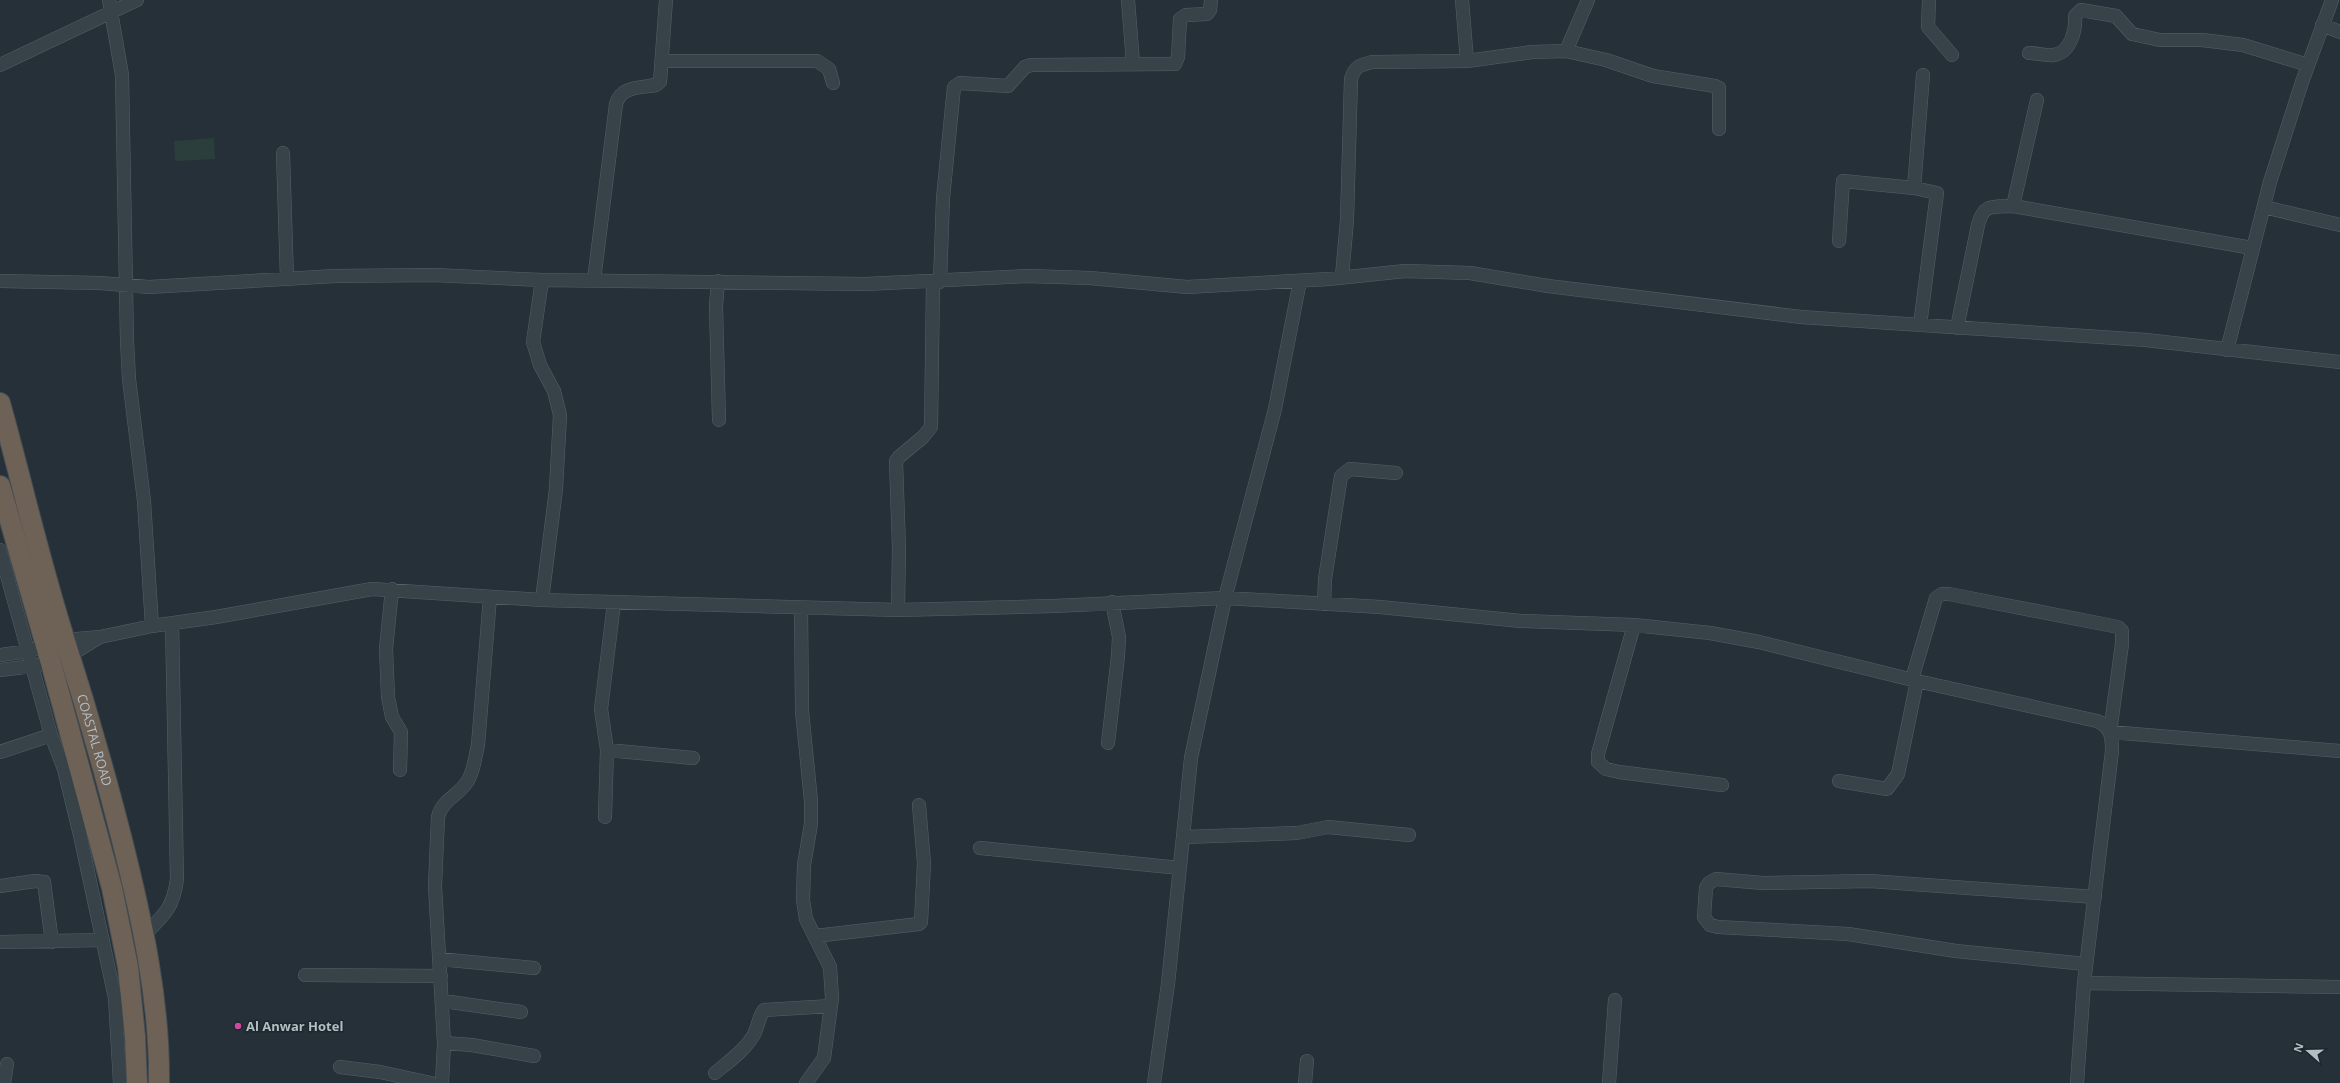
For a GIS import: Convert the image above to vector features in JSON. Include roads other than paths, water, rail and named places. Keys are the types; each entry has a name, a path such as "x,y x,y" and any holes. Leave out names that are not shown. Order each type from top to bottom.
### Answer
{"highway":[{"name":"COASTAL ROAD","path":"0,403 49,654 100,753 131,874 144,935 153,990 159,1054 159,1083"},
{"name":"COASTAL ROAD","path":"0,486 49,654 112,888 128,967 135,1036 137,1083"}],"street":[{"path":"0,65 110,6 137,0"},
{"path":"594,280 618,95 624,90 656,85 660,82 666,0"},
{"path":"1128,0 1133,63"},
{"path":"898,610 899,548 896,461 898,457 923,437 931,427 936,282 954,87 960,83 1008,86 1025,67 1031,65 1133,63 1175,64 1178,57 1180,19 1186,15 1207,14 1210,10 1211,0"},
{"path":"1462,0 1467,61"},
{"path":"1566,51 1588,0"},
{"path":"1929,0 1928,28 1952,55"},
{"path":"2227,350 2252,248 2264,207 2308,64 2332,0"},
{"path":"110,6 122,75 129,379 144,501 152,626"},
{"path":"2029,53 2055,55 2064,50 2071,41 2075,28 2075,16 2081,10 2116,16 2132,34 2160,40 2202,40 2243,45 2308,64"},
{"path":"2322,26 2340,32"},
{"path":"1342,276 1347,220 1351,79 1353,71 1358,66 1372,62 1467,61 1532,52 1566,51 1606,60 1653,76 1715,86 1719,88 1719,129"},
{"path":"662,61 817,62 828,69 833,83"},
{"path":"1914,188 1923,75"},
{"path":"2013,206 2037,100"},
{"path":"283,153 287,279"},
{"path":"1839,241 1843,181 1914,188 1937,193 1920,325"},
{"path":"1957,328 1982,213 1989,207 2013,206 2252,248"},
{"path":"2264,207 2340,225"},
{"path":"0,281 100,283 127,287 335,276 434,274 542,280 866,284 936,282 1027,276 1090,278 1187,286 1300,281 1405,271 1470,273 1548,286 1801,317 1957,328 2045,332 2340,362"},
{"path":"542,280 533,342 540,365 554,391 560,415 556,489 542,600"},
{"path":"718,281 716,306 720,420"},
{"path":"1154,1083 1168,984 1192,758 1225,598 1275,409 1300,281"},
{"path":"1324,604 1325,579 1341,476 1350,469 1396,473"},
{"path":"0,550 49,654 51,735 64,768 103,940 114,998 120,1083"},
{"path":"0,670 100,637 152,626 216,617 372,589 614,603 898,610 1054,606 1112,602 1225,598 1380,607 1520,621 1634,625 1710,633 1759,642 1915,680 2097,720 2106,724 2110,732"},
{"path":"392,589 387,632 388,697 392,717 401,732 400,770"},
{"path":"1839,782 1887,789 1898,774 1915,680 1933,606 1936,598 1942,594 2118,627 2122,635 2110,732 2112,751 2086,964 2077,1083"},
{"path":"442,1083 444,1043 443,1001 440,976 435,886 438,817 440,806 460,791 468,780 473,767 478,745 490,596"},
{"path":"1108,743 1119,637 1112,602"},
{"path":"605,817 607,750 601,709 614,603"},
{"path":"802,608 802,711 811,801 811,824 804,865 803,900 806,919 830,967 831,1006 824,1058 806,1083"},
{"path":"144,935 168,910 175,896 177,879 172,623"},
{"path":"1634,625 1598,754 1598,762 1606,770 1722,785"},
{"path":"0,655 49,654"},
{"path":"2110,732 2340,751"},
{"path":"0,752 51,735"},
{"path":"607,750 693,758"},
{"path":"815,936 919,924 921,922 924,863 919,805"},
{"path":"1184,837 1297,833 1328,827 1409,835"},
{"path":"980,848 1180,868"},
{"path":"2086,964 1956,951 1848,934 1718,927 1710,925 1704,917 1706,888 1709,883 1716,879 1763,883 1870,881 2095,897"},
{"path":"0,886 35,881 44,882 52,942"},
{"path":"0,942 103,940"},
{"path":"439,958 534,968"},
{"path":"305,975 440,976"},
{"path":"2084,983 2340,987"},
{"path":"1609,1083 1615,1000"},
{"path":"443,1001 521,1012"},
{"path":"715,1073 747,1044 754,1034 760,1015 764,1010 831,1006"},
{"path":"444,1043 472,1045 534,1056"},
{"path":"1305,1083 1307,1061"},
{"path":"4,1083 7,1064"},
{"path":"340,1067 380,1072 431,1083"}],"place":[{"name":"Al Anwar Hotel","path":"238,1026"}]}
